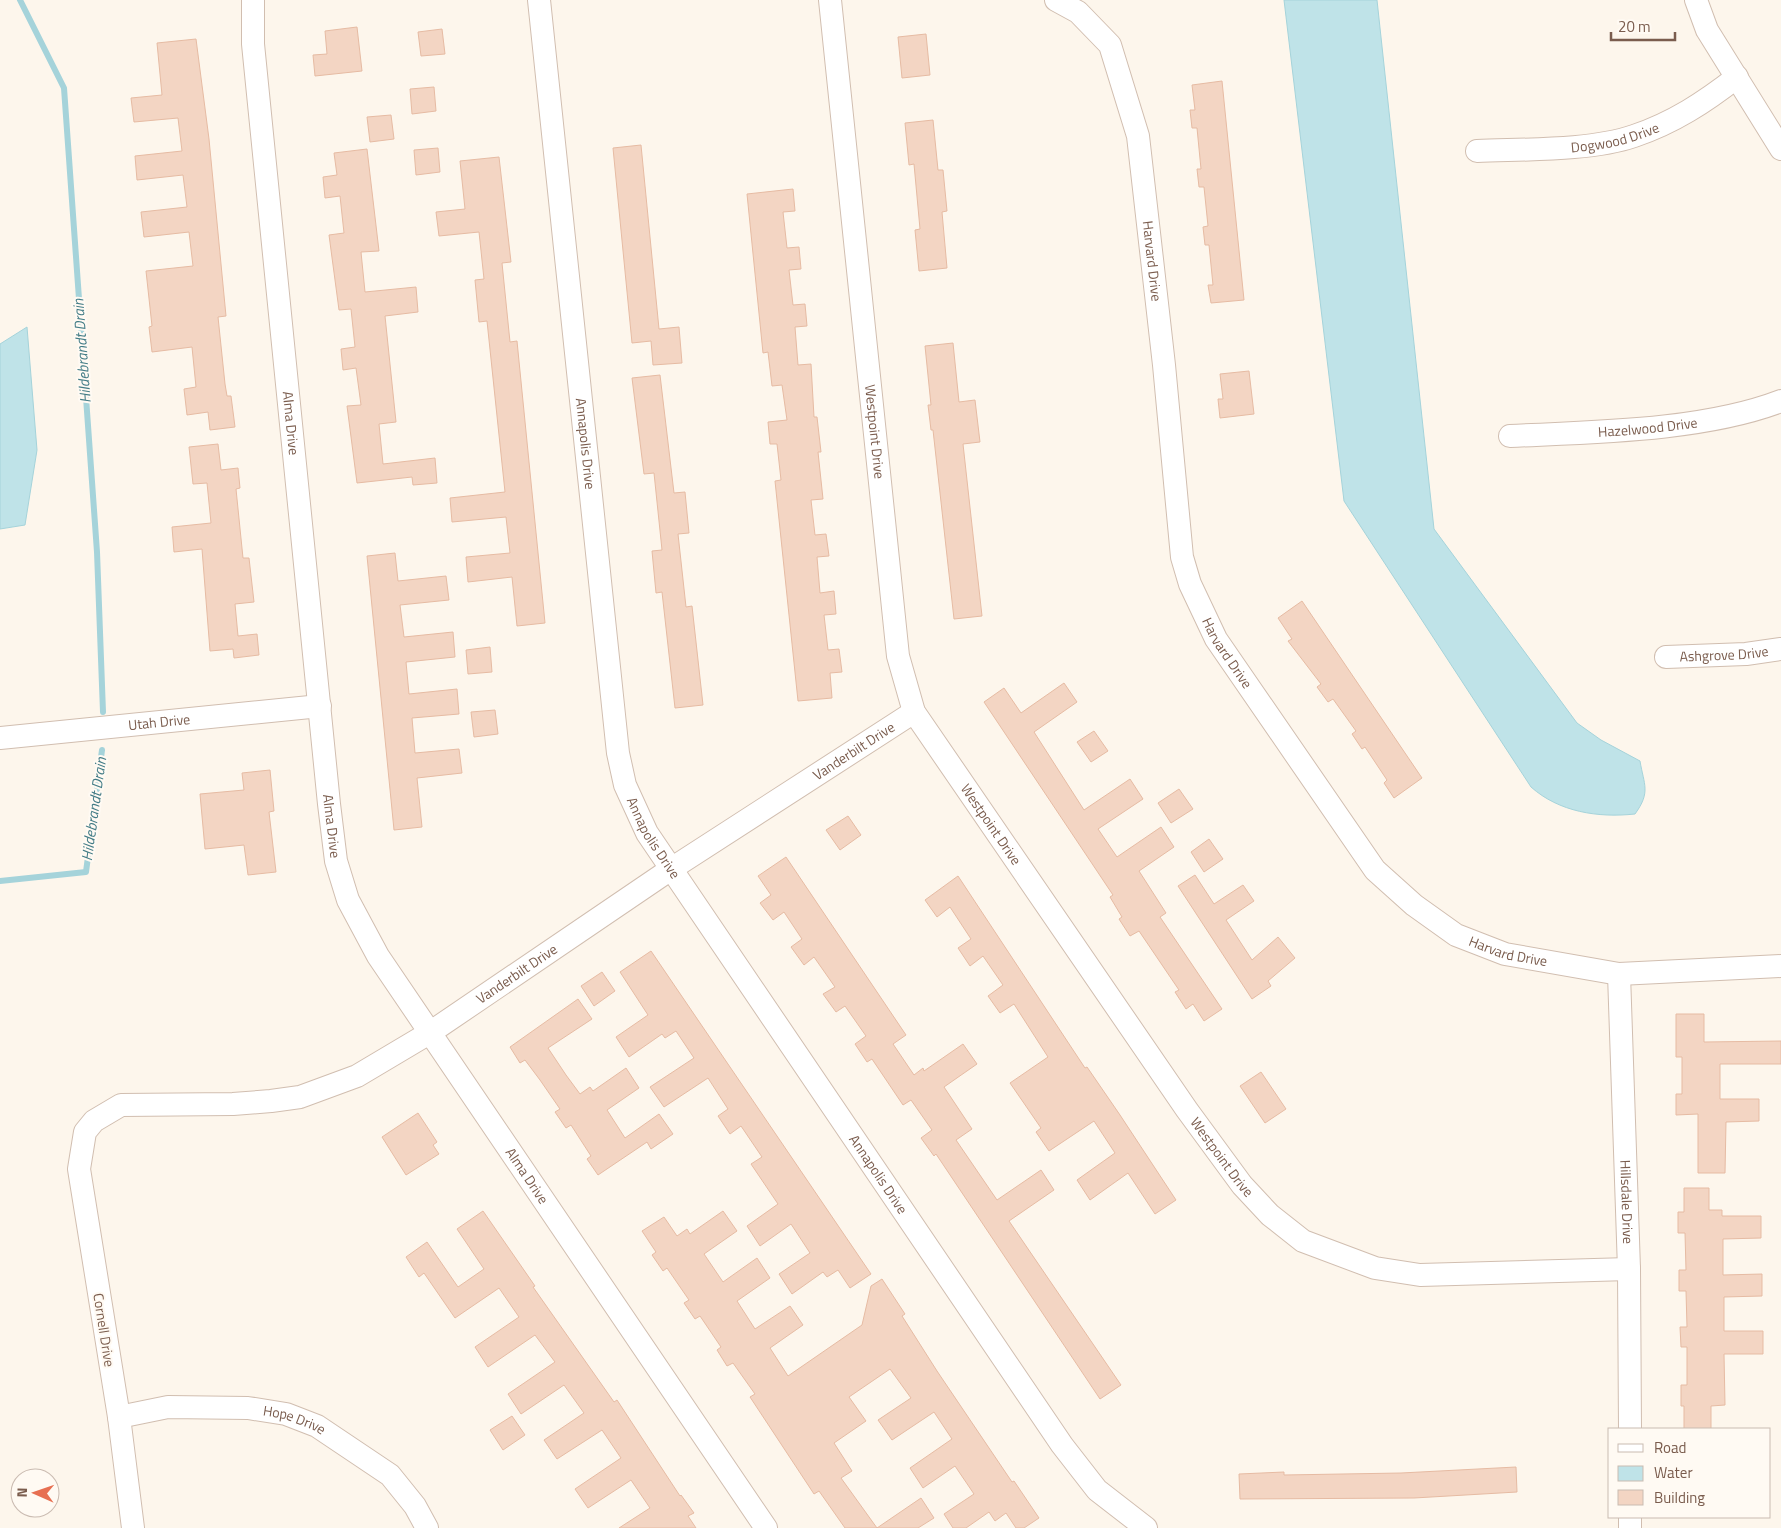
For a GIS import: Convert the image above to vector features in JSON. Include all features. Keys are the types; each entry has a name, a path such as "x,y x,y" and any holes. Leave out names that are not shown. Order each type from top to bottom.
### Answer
{"street":[{"name":"Alma Drive","path":"253,0 254,54 336,861 348,900 378,956 766,1528"},
{"name":"Annapolis Drive","path":"539,0 618,753 625,785 634,809 671,869 1062,1445 1097,1490 1146,1528"},
{"name":"Westpoint Drive","path":"830,0 898,656 914,712 1187,1110 1242,1185 1270,1215 1303,1241 1375,1268 1420,1275 1629,1269"},
{"name":"Harvard Drive","path":"1056,0 1078,12 1110,45 1138,136 1164,364 1182,557 1190,584 1216,639 1376,870 1414,905 1456,935 1505,954 1619,974 1781,966"},
{"path":"1696,0 1707,30 1781,149"},
{"name":"Dogwood Drive","path":"1477,152 1586,145 1633,137 1683,116 1737,77"},
{"name":"Hazelwood Drive","path":"1510,436 1606,431 1698,421 1759,410 1781,402"},
{"name":"Ashgrove Drive","path":"1666,657 1746,654 1781,649"},
{"name":"Utah Drive","path":"0,738 320,706"},
{"name":"Vanderbilt Drive","path":"85,1132 94,1121 121,1104 233,1104 300,1097 357,1076 431,1032 671,869 914,712"},
{"name":"Hillsdale Drive","path":"1619,974 1629,1269 1630,1428"},
{"name":"Cornell Drive","path":"85,1132 79,1169 119,1417 133,1528"},
{"name":"Hope Drive","path":"119,1417 168,1407 248,1408 286,1414 317,1426 390,1475 415,1506 427,1528"}],"water":[{"path":"1284,0 1377,0 1434,529 1577,723 1601,740 1640,761 1645,794 1635,814 1593,814 1566,808 1542,796 1531,787 1344,501"},
{"path":"27,327 37,450 25,525 0,529 0,344"}],"building":[{"path":"357,27 362,71 315,76 313,55 327,54 325,31"},
{"path":"442,29 445,54 421,56 418,32"},
{"path":"926,34 930,75 902,78 898,37"},
{"path":"196,39 209,139 226,316 218,317 225,384 227,396 231,396 235,427 210,430 208,412 187,415 184,389 196,387 192,347 152,352 149,327 152,326 146,271 193,266 189,232 144,237 141,212 187,207 183,175 137,180 135,156 182,151 178,118 134,122 131,98 162,95 157,43"},
{"path":"1222,81 1244,300 1211,303 1208,285 1213,285 1209,245 1205,245 1203,227 1208,226 1204,187 1199,187 1197,169 1201,169 1197,128 1192,128 1190,110 1195,110 1192,85"},
{"path":"434,87 436,111 412,114 410,89"},
{"path":"391,115 394,139 370,142 367,117"},
{"path":"933,120 938,170 943,170 947,211 942,212 947,268 919,271 915,230 920,229 914,164 909,165 905,123"},
{"path":"641,145 659,329 679,327 682,363 653,365 651,341 632,343 613,148"},
{"path":"438,148 440,172 416,175 414,150"},
{"path":"367,149 379,251 361,252 365,292 416,287 418,312 385,316 396,422 379,424 383,464 435,458 437,483 413,485 412,477 357,483 347,406 361,405 356,368 343,370 341,349 355,347 351,309 339,310 329,235 344,233 340,196 325,198 323,177 337,175 334,153"},
{"path":"499,157 511,262 502,263 510,342 517,341 545,623 517,626 512,577 468,582 466,557 510,553 506,517 452,522 450,498 505,492 487,321 479,322 475,280 484,279 479,232 439,236 436,212 465,209 460,161"},
{"path":"793,189 795,211 783,212 787,248 799,247 801,269 789,270 793,305 805,304 807,326 795,327 798,365 811,364 814,417 817,417 821,452 818,452 823,499 811,500 815,535 826,534 829,556 817,557 820,593 834,591 836,614 824,615 828,650 839,649 842,672 830,673 832,698 798,701 775,481 781,480 777,444 770,444 768,422 787,420 782,385 772,386 768,352 763,353 747,194"},
{"path":"953,343 959,402 975,400 980,442 963,444 982,616 954,619 933,430 931,430 928,405 931,405 925,346"},
{"path":"1249,371 1254,414 1220,418 1218,399 1223,399 1220,374"},
{"path":"660,375 674,493 685,492 689,533 678,534 686,607 692,606 703,705 675,708 662,592 656,593 652,551 662,550 654,473 644,474 632,378"},
{"path":"218,444 221,470 238,468 240,488 236,489 243,558 249,558 254,602 235,604 238,636 257,634 259,655 234,658 233,649 210,651 202,549 174,552 172,527 211,523 207,483 193,484 189,447"},
{"path":"395,553 398,581 446,576 449,600 400,605 404,637 453,632 455,657 406,662 409,694 457,689 459,714 412,718 415,753 459,749 462,773 417,778 422,827 394,830 367,556"},
{"path":"1302,601 1422,778 1394,798 1384,783 1387,780 1365,747 1362,749 1352,734 1356,731 1333,699 1328,702 1317,687 1321,684 1288,641 1292,639 1278,618"},
{"path":"490,647 492,672 468,674 466,650"},
{"path":"1064,683 1077,702 1034,732 1084,810 1130,779 1143,799 1098,829 1117,857 1161,827 1174,847 1139,871 1166,913 1160,917 1222,1009 1204,1021 1193,1004 1186,1009 1175,992 1179,990 1139,931 1130,936 1119,919 1122,917 1110,897 1113,895 984,702 1004,688 1021,713"},
{"path":"495,710 498,734 474,737 471,712"},
{"path":"1094,731 1108,751 1091,762 1077,742"},
{"path":"270,770 274,811 269,812 276,872 248,875 244,845 205,849 200,794 244,790 242,773"},
{"path":"1179,789 1193,809 1171,823 1158,803"},
{"path":"848,816 861,835 840,850 826,830"},
{"path":"1209,839 1223,859 1204,872 1191,852"},
{"path":"786,857 906,1035 893,1044 914,1075 923,1068 924,1071 963,1044 977,1064 944,1087 972,1129 956,1140 997,1200 1041,1170 1054,1190 1009,1221 1121,1385 1100,1399 936,1154 934,1156 921,1138 932,1130 911,1100 903,1105 872,1059 867,1062 855,1044 866,1036 845,1006 836,1012 823,994 835,987 814,957 804,965 791,947 802,939 784,912 773,920 760,903 771,895 758,876"},
{"path":"1195,875 1214,904 1243,885 1254,901 1226,920 1252,960 1278,937 1295,958 1268,981 1271,986 1252,999 1178,886"},
{"path":"958,876 1085,1068 1087,1067 1176,1200 1155,1214 1128,1173 1090,1200 1077,1180 1115,1153 1094,1121 1049,1151 1036,1132 1041,1128 1010,1083 1048,1057 1014,1004 1000,1013 988,996 1003,985 983,956 970,966 958,948 971,939 950,907 937,917 925,900"},
{"path":"651,951 871,1274 850,1288 838,1270 827,1277 823,1272 792,1294 779,1274 810,1253 791,1224 760,1246 747,1226 778,1204 751,1164 762,1157 741,1126 730,1134 718,1116 728,1109 708,1078 664,1107 650,1087 694,1058 676,1031 665,1038 662,1034 629,1057 616,1037 648,1015 620,972"},
{"path":"602,972 615,991 594,1006 581,986"},
{"path":"578,999 592,1019 548,1048 566,1075 580,1094 590,1087 593,1091 626,1068 639,1088 607,1110 625,1138 659,1114 673,1134 651,1149 647,1142 598,1175 587,1159 591,1156 571,1125 566,1128 555,1112 560,1109 525,1060 520,1063 510,1047"},
{"path":"1676,1014 1704,1014 1704,1042 1781,1041 1781,1064 1720,1064 1720,1099 1759,1099 1759,1121 1726,1122 1725,1173 1698,1173 1698,1114 1676,1115 1676,1094 1682,1094 1682,1057 1676,1057"},
{"path":"1261,1072 1286,1109 1265,1123 1240,1086"},
{"path":"418,1113 437,1142 433,1145 439,1154 406,1175 382,1137"},
{"path":"1684,1188 1709,1188 1709,1210 1722,1210 1722,1216 1761,1216 1761,1238 1723,1239 1723,1275 1762,1274 1762,1296 1724,1297 1724,1331 1763,1331 1763,1354 1724,1354 1725,1405 1711,1406 1711,1428 1684,1428 1684,1406 1681,1406 1681,1385 1687,1385 1687,1347 1681,1347 1680,1327 1687,1327 1686,1291 1679,1291 1679,1270 1686,1270 1685,1233 1678,1233 1678,1212 1684,1212"},
{"path":"483,1211 535,1286 533,1287 614,1402 617,1400 680,1496 694,1513 688,1516 696,1528 619,1528 650,1508 631,1480 588,1508 575,1489 621,1458 602,1430 557,1459 544,1440 584,1413 564,1385 521,1414 508,1394 555,1362 535,1335 488,1367 475,1347 519,1317 499,1288 455,1318 424,1273 419,1277 406,1257 427,1242 458,1287 484,1269 457,1229"},
{"path":"723,1211 737,1231 704,1254 723,1282 757,1258 770,1278 737,1301 755,1329 790,1306 803,1325 770,1348 788,1376 862,1325 871,1286 882,1279 905,1314 902,1316 937,1371 1012,1482 1014,1481 1039,1518 1024,1528 1016,1528 1006,1513 995,1521 989,1512 966,1528 953,1528 944,1514 974,1494 955,1466 923,1488 910,1468 952,1439 934,1412 892,1440 878,1420 911,1398 890,1369 849,1397 866,1421 834,1443 852,1471 841,1478 877,1528 845,1528 819,1491 814,1494 750,1397 755,1394 733,1363 727,1366 717,1350 721,1347 700,1316 695,1319 684,1303 689,1300 667,1268 663,1271 652,1255 656,1252 642,1231 664,1217 677,1236 687,1229 690,1234"},
{"path":"512,1416 525,1435 503,1450 490,1430"},
{"path":"1516,1467 1517,1492 1414,1498 1240,1499 1239,1474 1284,1472 1284,1475 1401,1473"},
{"path":"921,1498 934,1518 918,1528 877,1528"}],"waterway":[{"name":"Hildebrandt Drain","path":"20,0 64,88 97,552 103,712"},
{"name":"Hildebrandt Drain","path":"0,881 86,872 102,750"}]}
